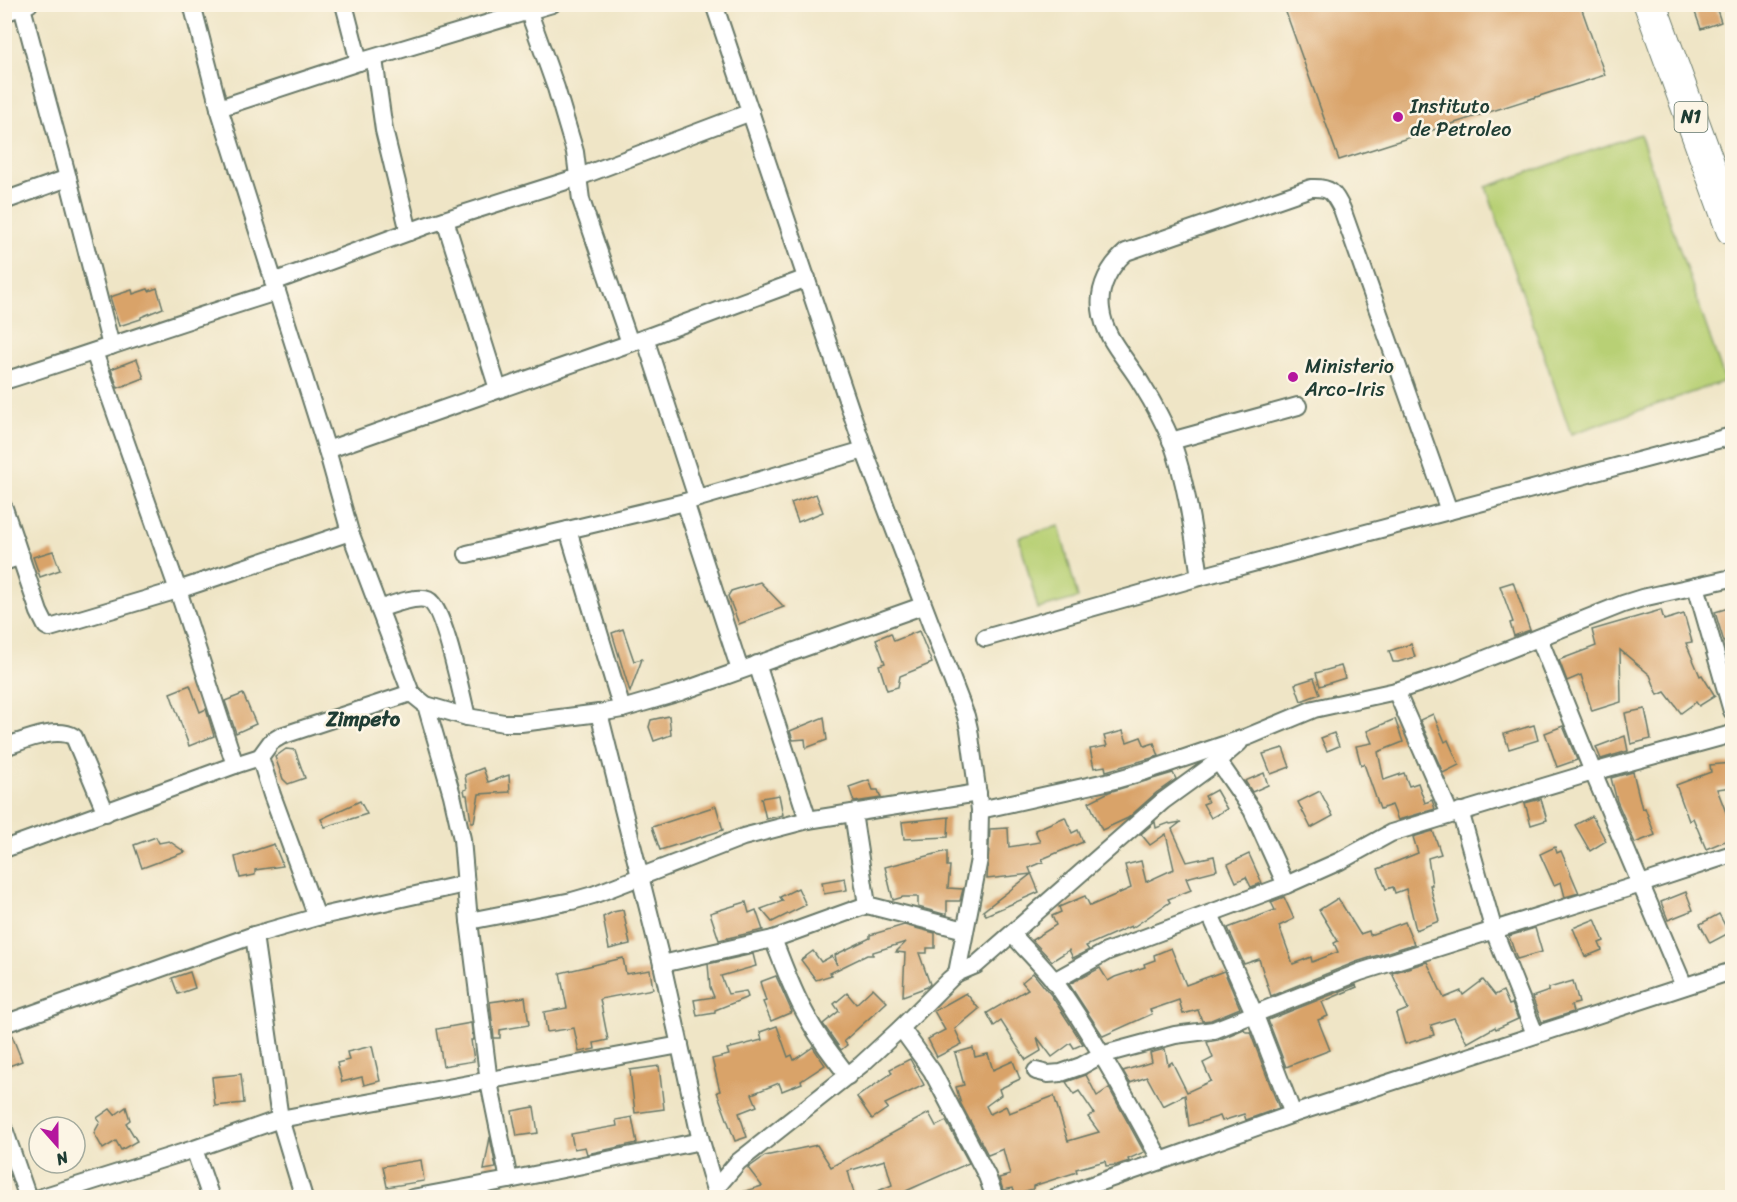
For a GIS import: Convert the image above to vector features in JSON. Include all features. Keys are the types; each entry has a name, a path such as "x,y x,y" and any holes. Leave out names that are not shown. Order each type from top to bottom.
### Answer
{"highway":[{"name":"N1","path":"1650,4 1732,229"}],"street":[{"path":"192,4 219,108 327,450 350,532 411,693 426,705 467,717 504,723 599,713 622,709 680,692 922,606"},
{"path":"344,4 366,60 409,232"},
{"path":"219,108 528,8 552,4"},
{"path":"714,4 864,450 966,717 979,801 977,874 957,974"},
{"path":"4,13 26,6 111,346"},
{"path":"528,8 575,152 579,192 584,210 637,340 691,500 740,670"},
{"path":"4,381 111,346 274,287 409,232 579,177 751,112"},
{"path":"4,201 69,178"},
{"path":"1200,577 1186,495 1171,441 1142,384 1110,338 1100,307 1103,286 1107,273 1126,252 1311,188 1324,188 1333,193 1342,209 1449,511"},
{"path":"445,220 498,389"},
{"path":"327,450 807,278"},
{"path":"94,352 235,765"},
{"path":"1171,441 1298,406"},
{"path":"985,638 1200,577 1732,436"},
{"path":"467,554 691,500 864,450"},
{"path":"4,508 39,612 46,626 50,628 177,590 350,532"},
{"path":"568,530 622,709"},
{"path":"4,562 21,556"},
{"path":"469,921 593,896 732,841 808,820 853,813 979,801 1114,780 1246,736 1314,709 1396,691 1445,675 1623,604 1732,578"},
{"path":"1696,586 1732,711"},
{"path":"379,609 413,600 426,599 434,604 453,659 467,717"},
{"path":"1539,638 1684,986"},
{"path":"757,664 808,820"},
{"path":"1396,691 1455,813 1494,931 1535,1034"},
{"path":"4,849 260,757 271,742 281,736 411,693"},
{"path":"426,705 462,840 469,921 489,1082 509,1180"},
{"path":"599,713 662,964 701,1141 716,1193"},
{"path":"4,747 41,735 68,733 74,737 106,813"},
{"path":"1054,981 1106,952 1331,866 1391,833 1593,772 1732,734"},
{"path":"716,1193 738,1162 749,1152 848,1076 957,974 976,965 1163,801 1218,761 1246,736"},
{"path":"260,757 317,917"},
{"path":"1218,761 1252,810 1286,885"},
{"path":"853,813 867,905"},
{"path":"1036,1071 1048,1074 1061,1073 1081,1066 1101,1055 1175,1035 1214,1030 1360,972 1641,885 1732,854"},
{"path":"4,1024 254,935 317,917 465,884"},
{"path":"662,964 773,939 867,905 965,930"},
{"path":"1210,914 1254,1013 1293,1114"},
{"path":"1012,934 1054,981 1132,1107 1161,1161"},
{"path":"254,935 280,1119 304,1197"},
{"path":"773,939 805,1014 818,1036 848,1076"},
{"path":"1054,1197 1293,1114 1732,971"},
{"path":"901,1028 932,1071 987,1176 995,1197"},
{"path":"39,1197 194,1149 280,1119 680,1045"},
{"path":"4,1129 8,1149 28,1197"},
{"path":"412,1197 701,1141"},
{"path":"194,1149 211,1197"}],"green space":[{"path":"1640,134 1725,381 1571,434 1486,187"},
{"path":"1059,526 1078,598 1038,609 1019,537"}],"building":[{"name":"Instituto de Petroleo","path":"1283,4 1580,4 1605,75 1339,160"},
{"path":"1692,4 1715,4 1721,22 1701,29"},
{"path":"157,288 163,308 141,319 119,326 110,297 132,290 133,294"},
{"path":"137,359 144,378 118,388 111,369"},
{"path":"816,494 823,512 798,522 791,503"},
{"path":"53,551 60,570 40,577 33,557"},
{"path":"760,582 784,607 739,624 728,596 731,591"},
{"path":"1513,582 1530,630 1514,636 1510,623 1513,622 1500,586"},
{"path":"1732,607 1732,662 1730,662 1715,612"},
{"path":"1661,610 1664,620 1684,614 1692,642 1686,643 1700,676 1702,675 1715,696 1699,706 1696,702 1681,713 1665,692 1658,695 1650,675 1620,650 1621,702 1592,711 1581,675 1567,681 1559,660 1596,646 1592,630"},
{"path":"623,629 634,661 642,659 630,692 612,633"},
{"path":"919,631 932,663 900,676 898,687 887,690 879,665 885,663 876,639 891,633 894,641"},
{"path":"1411,644 1415,657 1393,662 1389,651"},
{"path":"1341,666 1345,678 1320,686 1316,673"},
{"path":"1314,678 1320,694 1301,701 1295,684"},
{"path":"190,685 200,712 206,709 214,736 189,746 170,693"},
{"path":"243,694 256,724 236,733 225,701"},
{"path":"1645,709 1651,739 1631,744 1625,713"},
{"path":"1433,714 1445,742 1448,740 1459,765 1443,773 1420,720"},
{"path":"669,716 671,735 654,741 649,727 651,720"},
{"path":"824,717 827,740 806,748 805,739 793,740 790,731"},
{"path":"1395,719 1403,742 1378,752 1384,780 1404,773 1409,786 1418,783 1425,803 1432,800 1435,809 1398,820 1392,805 1380,809 1364,764 1361,765 1356,746 1372,743 1367,731"},
{"path":"1534,725 1538,740 1509,749 1504,734"},
{"path":"1563,726 1577,760 1557,767 1545,733"},
{"path":"1123,731 1127,742 1141,737 1145,746 1154,743 1159,756 1106,771 1105,766 1094,768 1090,749 1107,746 1104,736"},
{"path":"1334,733 1339,746 1327,751 1321,738"},
{"path":"1625,736 1628,751 1601,759 1596,747"},
{"path":"1283,748 1290,767 1271,774 1263,754"},
{"path":"286,749 295,750 305,778 288,784 283,779 275,757"},
{"path":"1732,763 1732,787 1717,789 1732,828 1732,838 1706,849 1693,818 1689,821 1676,785 1711,772 1710,765"},
{"path":"483,768 488,782 509,775 510,792 479,794 474,822 471,822 467,795 464,790 467,789 465,775"},
{"path":"1633,772 1642,809 1645,808 1655,835 1635,843 1617,801 1611,778"},
{"path":"1173,773 1176,779 1128,818 1102,830 1089,802 1109,792"},
{"path":"1264,773 1268,785 1252,792 1245,781"},
{"path":"869,780 873,790 878,790 881,798 854,802 849,787"},
{"path":"1216,790 1227,809 1211,818 1203,804 1208,802 1205,796"},
{"path":"1320,791 1333,816 1311,828 1298,802"},
{"path":"779,795 783,815 766,819 761,798"},
{"path":"1541,799 1547,820 1531,825 1525,803"},
{"path":"360,801 367,814 325,827 321,819"},
{"path":"716,806 723,830 660,850 652,827"},
{"path":"1592,816 1606,841 1590,851 1575,825"},
{"path":"949,817 948,837 904,839 902,822"},
{"path":"1065,817 1072,833 1078,830 1083,842 1042,859 1043,862 1029,868 1039,892 986,915 983,911 1031,874 987,879 990,829 1008,828 1009,847 1040,842 1035,830"},
{"path":"1155,822 1156,828 1169,823 1181,822 1172,829 1187,862 1214,856 1217,870 1186,878 1191,890 1168,899 1170,902 1132,928 1131,926 1086,946 1089,950 1073,958 1069,950 1052,961 1032,940 1056,925 1052,916 1061,912 1059,907 1085,896 1090,906 1131,888 1125,865 1141,861 1146,882 1174,869 1166,834 1150,845 1141,834"},
{"path":"1433,831 1441,854 1428,858 1432,885 1430,885 1439,921 1416,930 1406,889 1395,893 1393,887 1386,889 1378,869 1418,853 1413,837"},
{"path":"156,837 159,843 169,841 185,852 142,868 134,845"},
{"path":"274,844 283,866 255,870 255,875 240,878 235,857"},
{"path":"1555,847 1557,853 1561,851 1579,893 1565,897 1561,882 1554,885 1540,854"},
{"path":"947,851 947,866 950,866 948,888 963,889 960,901 947,901 947,915 918,907 918,897 893,900 885,867"},
{"path":"1249,854 1262,883 1251,887 1246,877 1236,882 1228,864"},
{"path":"845,878 847,890 824,894 822,882"},
{"path":"798,888 806,905 772,922 761,909 783,901 780,897"},
{"path":"1686,892 1693,910 1668,920 1661,902"},
{"path":"1284,897 1294,919 1279,926 1293,964 1311,957 1312,962 1338,952 1334,943 1338,941 1319,910 1338,898 1360,934 1369,931 1370,935 1405,922 1414,944 1356,962 1271,996 1259,959 1244,964 1228,928 1275,910 1271,902"},
{"path":"746,902 749,913 756,910 763,930 719,940 710,913"},
{"path":"623,910 630,944 609,949 603,917"},
{"path":"1719,914 1729,933 1710,943 1700,924"},
{"path":"1595,919 1604,941 1599,943 1602,950 1585,957 1573,928"},
{"path":"904,925 935,933 935,948 927,948 927,953 919,953 930,984 903,996 905,953 896,952 906,942 873,952 873,955 867,955 830,973 832,975 816,980 801,960 813,951 821,962 832,956 837,965 835,955 870,938 870,935"},
{"path":"1535,928 1542,952 1517,959 1509,936"},
{"path":"1171,948 1186,985 1224,971 1240,1008 1211,1020 1202,1021 1198,1010 1183,1014 1179,1000 1150,1010 1152,1014 1103,1036 1069,984 1100,968 1108,981 1145,967 1144,964 1155,960 1154,955"},
{"path":"753,954 756,966 721,976 728,994 746,991 748,997 715,1010 715,1013 697,1016 694,1000 714,997 710,987 708,964"},
{"path":"623,958 626,974 650,970 653,989 600,999 608,1040 594,1043 595,1049 579,1052 574,1028 547,1032 544,1012 567,1008 560,973"},
{"path":"1427,962 1444,998 1461,991 1463,995 1483,980 1495,995 1503,991 1518,1019 1496,1029 1495,1027 1467,1043 1454,1018 1431,1025 1434,1035 1405,1044 1396,1014 1408,1009 1392,973"},
{"path":"190,972 195,988 178,994 172,978"},
{"path":"1033,973 1051,995 1083,1044 1074,1048 1071,1043 1052,1057 1037,1037 1041,1051 1026,1060 1001,1021 994,1026 987,1013 1028,989 1022,982"},
{"path":"776,976 792,1012 771,1021 763,1002 766,1001 760,982"},
{"path":"1573,981 1579,1003 1571,1005 1573,1012 1542,1022 1532,997 1549,991 1549,988"},
{"path":"1356,985 1357,987 1322,1002 1328,1016 1318,1020 1330,1050 1286,1067 1268,1020"},
{"path":"873,988 887,1002 844,1041 847,1045 841,1050 823,1024 839,1011 834,1004 847,993 856,1004"},
{"path":"966,993 979,1009 955,1029 962,1044 937,1057 928,1039 945,1030 934,1011"},
{"path":"525,997 529,1025 500,1030 500,1038 494,1038 490,1002"},
{"path":"471,1023 474,1061 443,1066 437,1029"},
{"path":"777,1026 788,1057 792,1055 794,1060 813,1047 825,1065 801,1081 802,1083 782,1091 779,1083 752,1094 757,1106 739,1113 747,1137 735,1141 717,1092 720,1091 712,1059 729,1055 727,1049 762,1040 760,1032"},
{"path":"1244,1029 1250,1032 1279,1108 1246,1120 1244,1114 1222,1121 1220,1116 1189,1126 1185,1095 1163,1106 1147,1077 1130,1083 1123,1071 1152,1062 1150,1053 1165,1049 1168,1065 1172,1062 1187,1092 1211,1081 1203,1063 1213,1058 1207,1042"},
{"path":"11,1033 22,1061 4,1068 4,1034"},
{"path":"372,1046 380,1081 364,1085 362,1077 342,1082 337,1063 349,1060 347,1052"},
{"path":"973,1048 975,1057 988,1054 993,1070 1013,1061 1020,1079 999,1089 1001,1095 986,1106 990,1114 1006,1106 1009,1113 1054,1096 1068,1141 1099,1132 1088,1117 1094,1113 1079,1091 1074,1094 1066,1082 1086,1075 1097,1096 1109,1088 1144,1152 1117,1165 1106,1166 1105,1161 1076,1169 1077,1172 1015,1194 1013,1188 1003,1190 999,1178 1010,1175 1003,1149 988,1155 961,1104 956,1087 964,1085 955,1053"},
{"path":"910,1059 924,1085 885,1104 888,1108 872,1119 857,1097 892,1073 890,1069"},
{"path":"659,1066 664,1109 635,1113 630,1070"},
{"path":"241,1074 244,1103 215,1106 212,1077"},
{"path":"126,1107 130,1120 126,1123 137,1141 121,1150 116,1141 103,1149 94,1133 100,1122 97,1118 110,1109 115,1115"},
{"path":"534,1107 538,1133 517,1136 512,1111"},
{"path":"929,1113 936,1126 946,1121 969,1163 906,1191 908,1197 864,1197 892,1185 885,1160 848,1171 855,1197 737,1197 736,1194 762,1186 748,1168 765,1156 817,1145 831,1167"},
{"path":"632,1117 637,1143 587,1154 585,1147 574,1149 571,1134 617,1126 616,1120"},
{"path":"490,1137 496,1168 484,1170"},
{"path":"421,1160 424,1181 387,1187 383,1166"}],"place":[{"name":"Instituto de Petroleo","path":"1398,117"},
{"name":"Ministerio Arco-Iris","path":"1293,377"}],"district":[{"name":"Zimpeto","path":"363,719"}]}
